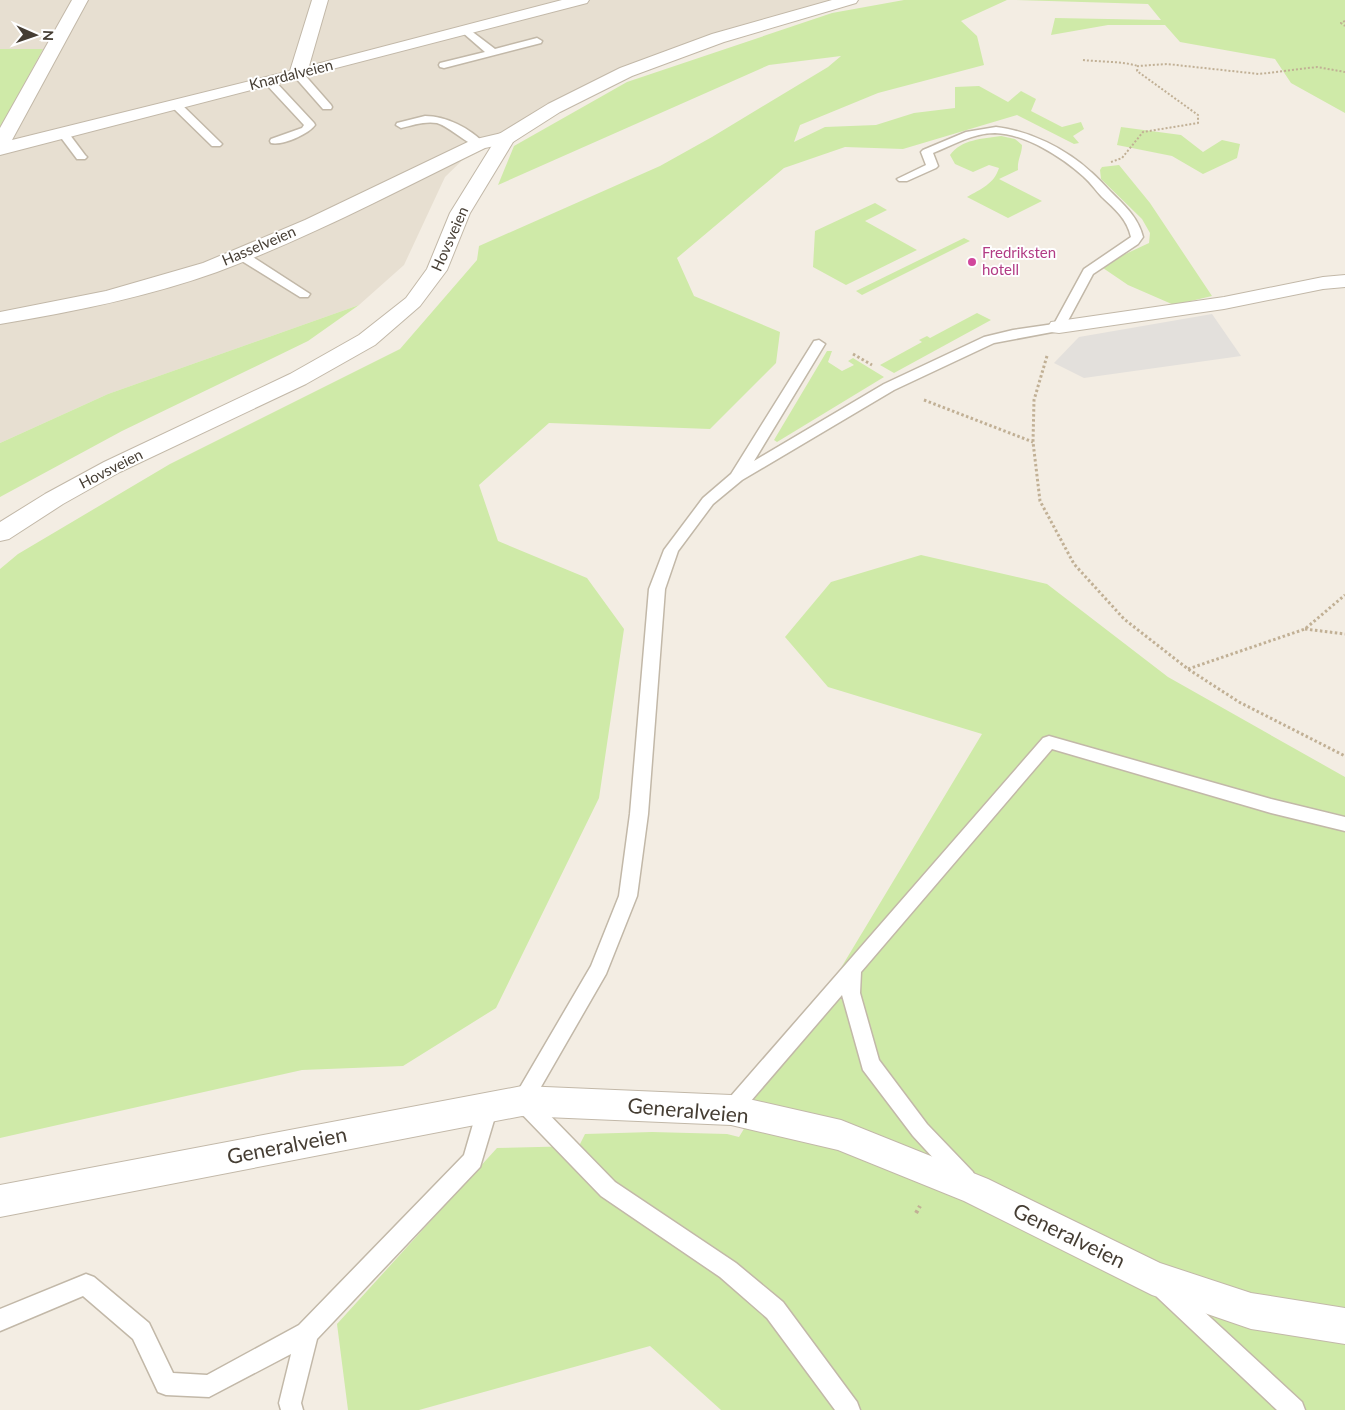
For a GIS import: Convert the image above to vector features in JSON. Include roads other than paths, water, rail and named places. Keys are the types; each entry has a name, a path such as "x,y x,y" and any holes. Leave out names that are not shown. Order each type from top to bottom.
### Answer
{"street":[{"path":"0,147 80,0"},
{"path":"298,74 320,0"},
{"name":"Knardalveien","path":"0,147 298,74 466,30 561,2 581,0"},
{"name":"Hovsveien","path":"0,533 54,499 112,467 298,379 367,340 413,302 437,270 460,212 506,138 554,108 626,72 660,58 718,38 850,0"},
{"name":"Hasselveien","path":"0,318 132,292 209,267 288,235 479,144 506,138"},
{"path":"1059,327 1224,303 1323,283 1345,281"},
{"name":"Generalveien","path":"0,1201 522,1101 731,1110 841,1136 976,1190 1152,1278 1251,1311 1345,1326"}],"lane":[{"path":"466,30 493,53"},
{"path":"444,65 537,41"},
{"path":"298,74 327,107"},
{"path":"269,81 310,125 306,130 275,141"},
{"path":"176,104 216,144"},
{"path":"401,125 418,119 437,118 479,144"},
{"path":"848,1410 775,1310 728,1270 608,1189 522,1101 599,969 628,896 639,814 658,589 671,550 708,501 737,477 889,387 989,340 1013,334 1059,327 1088,272 1137,236 1136,228 1117,204 1083,171 1059,155 1022,135 994,130 983,131 927,152 932,166 903,180"},
{"path":"63,132 81,157"},
{"path":"241,254 304,294"},
{"path":"737,477 820,344"},
{"path":"731,1110 1049,742 1270,806 1345,824"},
{"path":"852,970 851,993 870,1064 920,1130 976,1190"},
{"path":"0,1320 86,1284 141,1331 166,1384 209,1386 307,1333 473,1160 488,1107"},
{"path":"1152,1278 1294,1410"},
{"path":"292,1410 290,1403 307,1333"}],"place":[{"name":"Fredriksten hotell","path":"972,262"}]}
